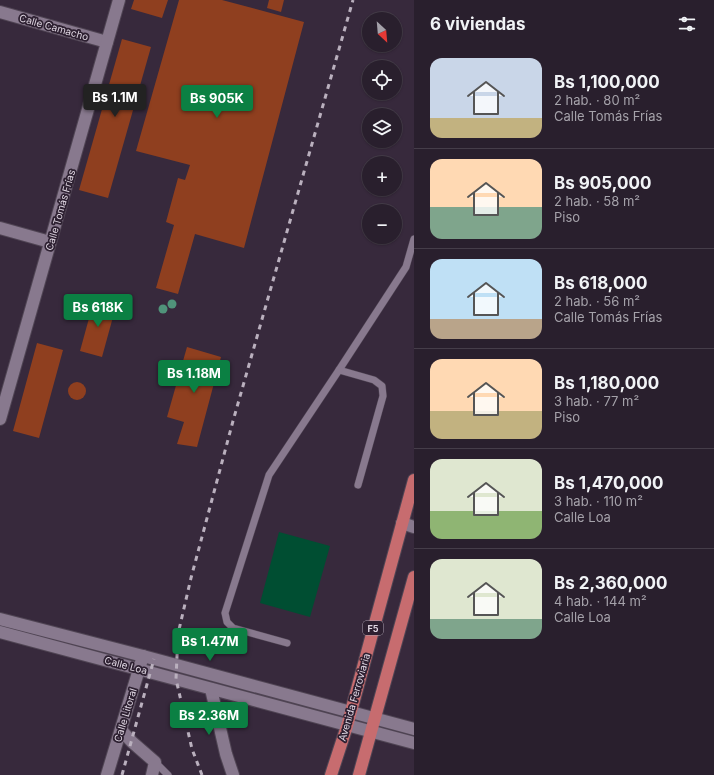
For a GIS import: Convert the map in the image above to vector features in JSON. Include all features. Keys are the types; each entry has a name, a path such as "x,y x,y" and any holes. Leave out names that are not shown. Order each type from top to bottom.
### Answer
{"highway":[{"name":"Avenida Ferroviaria","path":"331,775 350,713 402,523 410,512 414,480"},
{"name":"F5","path":"359,775 414,577"}],"street":[{"name":"Calle Tomás Frías","path":"0,420 3,399 50,242 119,0"},
{"name":"Calle Camacho","path":"0,12 107,42"},
{"path":"0,228 50,242"},
{"path":"402,523 414,527"},
{"name":"Calle Loa","path":"0,619 414,729"},
{"name":"Calle Loa","path":"0,632 212,688 414,744"},
{"name":"Calle Litoral","path":"107,775 143,656"},
{"path":"212,688 226,754 233,775"},
{"path":"121,730 155,762 152,775"}],"lane":[{"path":"287,643 233,628 227,622 225,613 269,475 340,370 406,267 414,239"},
{"path":"406,267 414,270"},
{"path":"340,370 374,380 382,386 383,396 358,485"},
{"path":"155,762 168,775"}],"green space":[{"path":"279,532 330,546 310,617 260,603"}],"building":[{"path":"134,0 168,0 162,18 131,9"},
{"path":"179,0 222,0 304,22 244,248 195,234 178,294 156,288 174,225 166,222 178,178 185,180 190,165 136,151"},
{"path":"269,0 284,0 281,12 267,8"},
{"path":"122,39 151,47 108,198 79,190"},
{"path":"94,300 116,306 102,357 80,351"},
{"path":"37,343 63,350 39,438 13,431"},
{"path":"187,347 221,357 197,447 177,444 184,422 167,417"},
{"path":"73,382 81,382 86,387 84,398 81,400 73,400 68,395 68,387"}],"railway":[{"path":"202,775 192,749 176,679 178,634 191,578 233,421 353,0"},
{"path":"122,775 154,659"}]}
